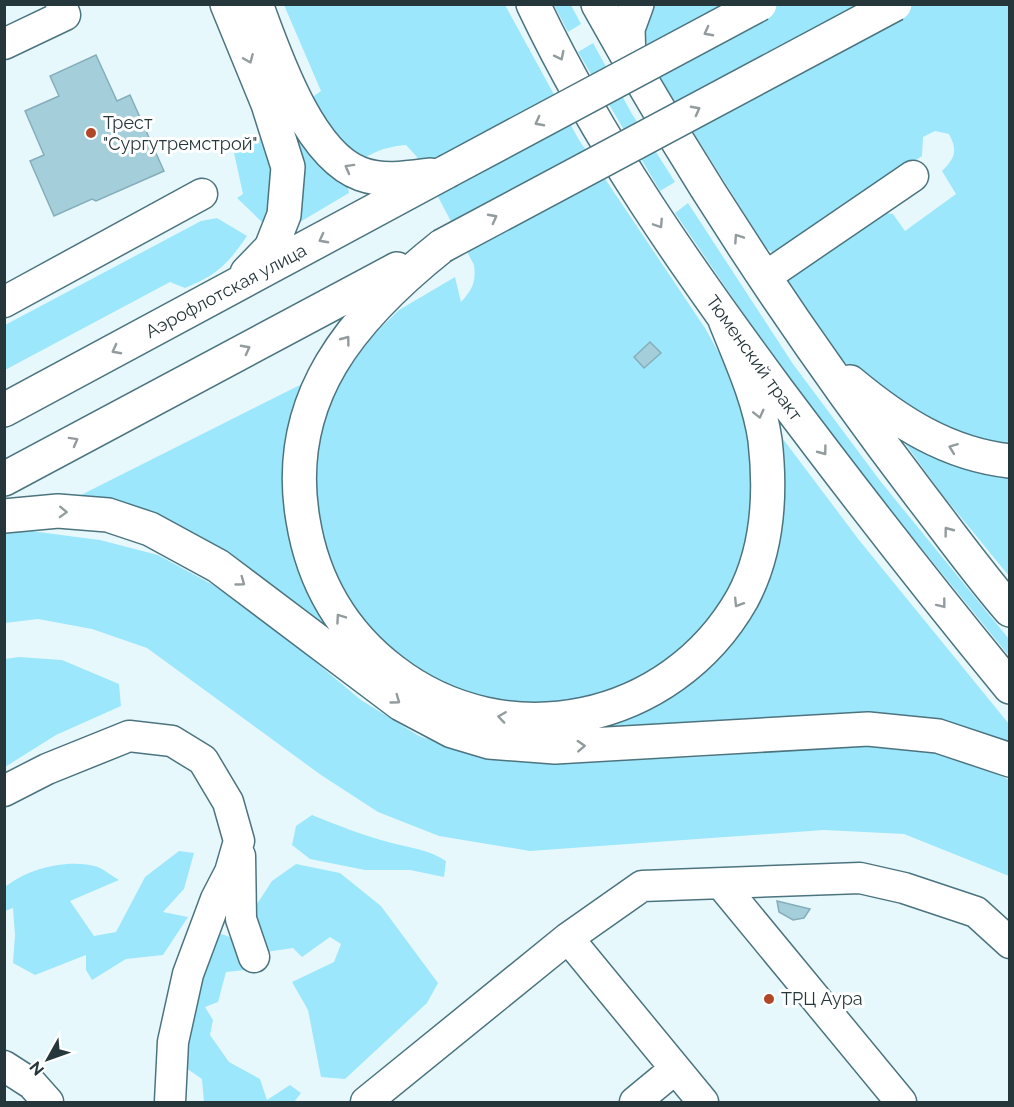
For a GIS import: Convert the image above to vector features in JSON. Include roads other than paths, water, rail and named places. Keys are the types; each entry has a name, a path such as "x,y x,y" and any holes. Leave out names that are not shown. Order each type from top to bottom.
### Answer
{"main road":[{"path":"205,303 253,268 271,248 284,215 288,167 268,104 227,4"},
{"path":"256,4 294,97 317,136 339,162 371,176 409,185"},
{"name":"Тюменский тракт","path":"533,4 579,93 621,165 725,320 860,500 1010,687"},
{"path":"598,4 707,190 773,291 867,426 1010,610"},
{"path":"629,60 628,29 638,4"},
{"name":"Аэрофлотская улица","path":"4,410 205,303 409,185 446,172 760,4"},
{"path":"4,479 895,4"},
{"path":"442,246 379,300 331,361 316,390 306,422 298,489 311,560 345,626 363,646 403,679 442,703 471,712 511,719 546,721 589,714 629,701 677,672 715,636 742,599 758,558 764,532 767,464 757,404 725,320"},
{"path":"773,291 845,378 880,407 917,432 954,449 986,459 1010,461"},
{"path":"4,516 58,511 108,515 150,528 218,566 401,704 452,731 489,742 555,747 867,729 938,736 1010,759"}],"lane":[{"path":"4,44 65,15 61,4"},
{"path":"773,291 913,176"},
{"path":"4,302 202,194"},
{"path":"4,790 47,769 129,736 172,741 203,760 228,802 239,841 241,919 254,957"},
{"path":"170,1102 173,1042 188,974 216,899 230,872 239,841"},
{"path":"366,1102 568,938 642,886 722,885 861,878 904,888 976,912 1010,943"},
{"path":"722,885 901,1102"},
{"path":"568,938 703,1102"},
{"path":"4,1066 32,1084 48,1102"},
{"path":"635,1102 675,1068"}],"place":[{"name":"Трест \"Сургутремстрой\"","path":"91,133"},
{"name":"ТРЦ Аура","path":"769,999"}]}
